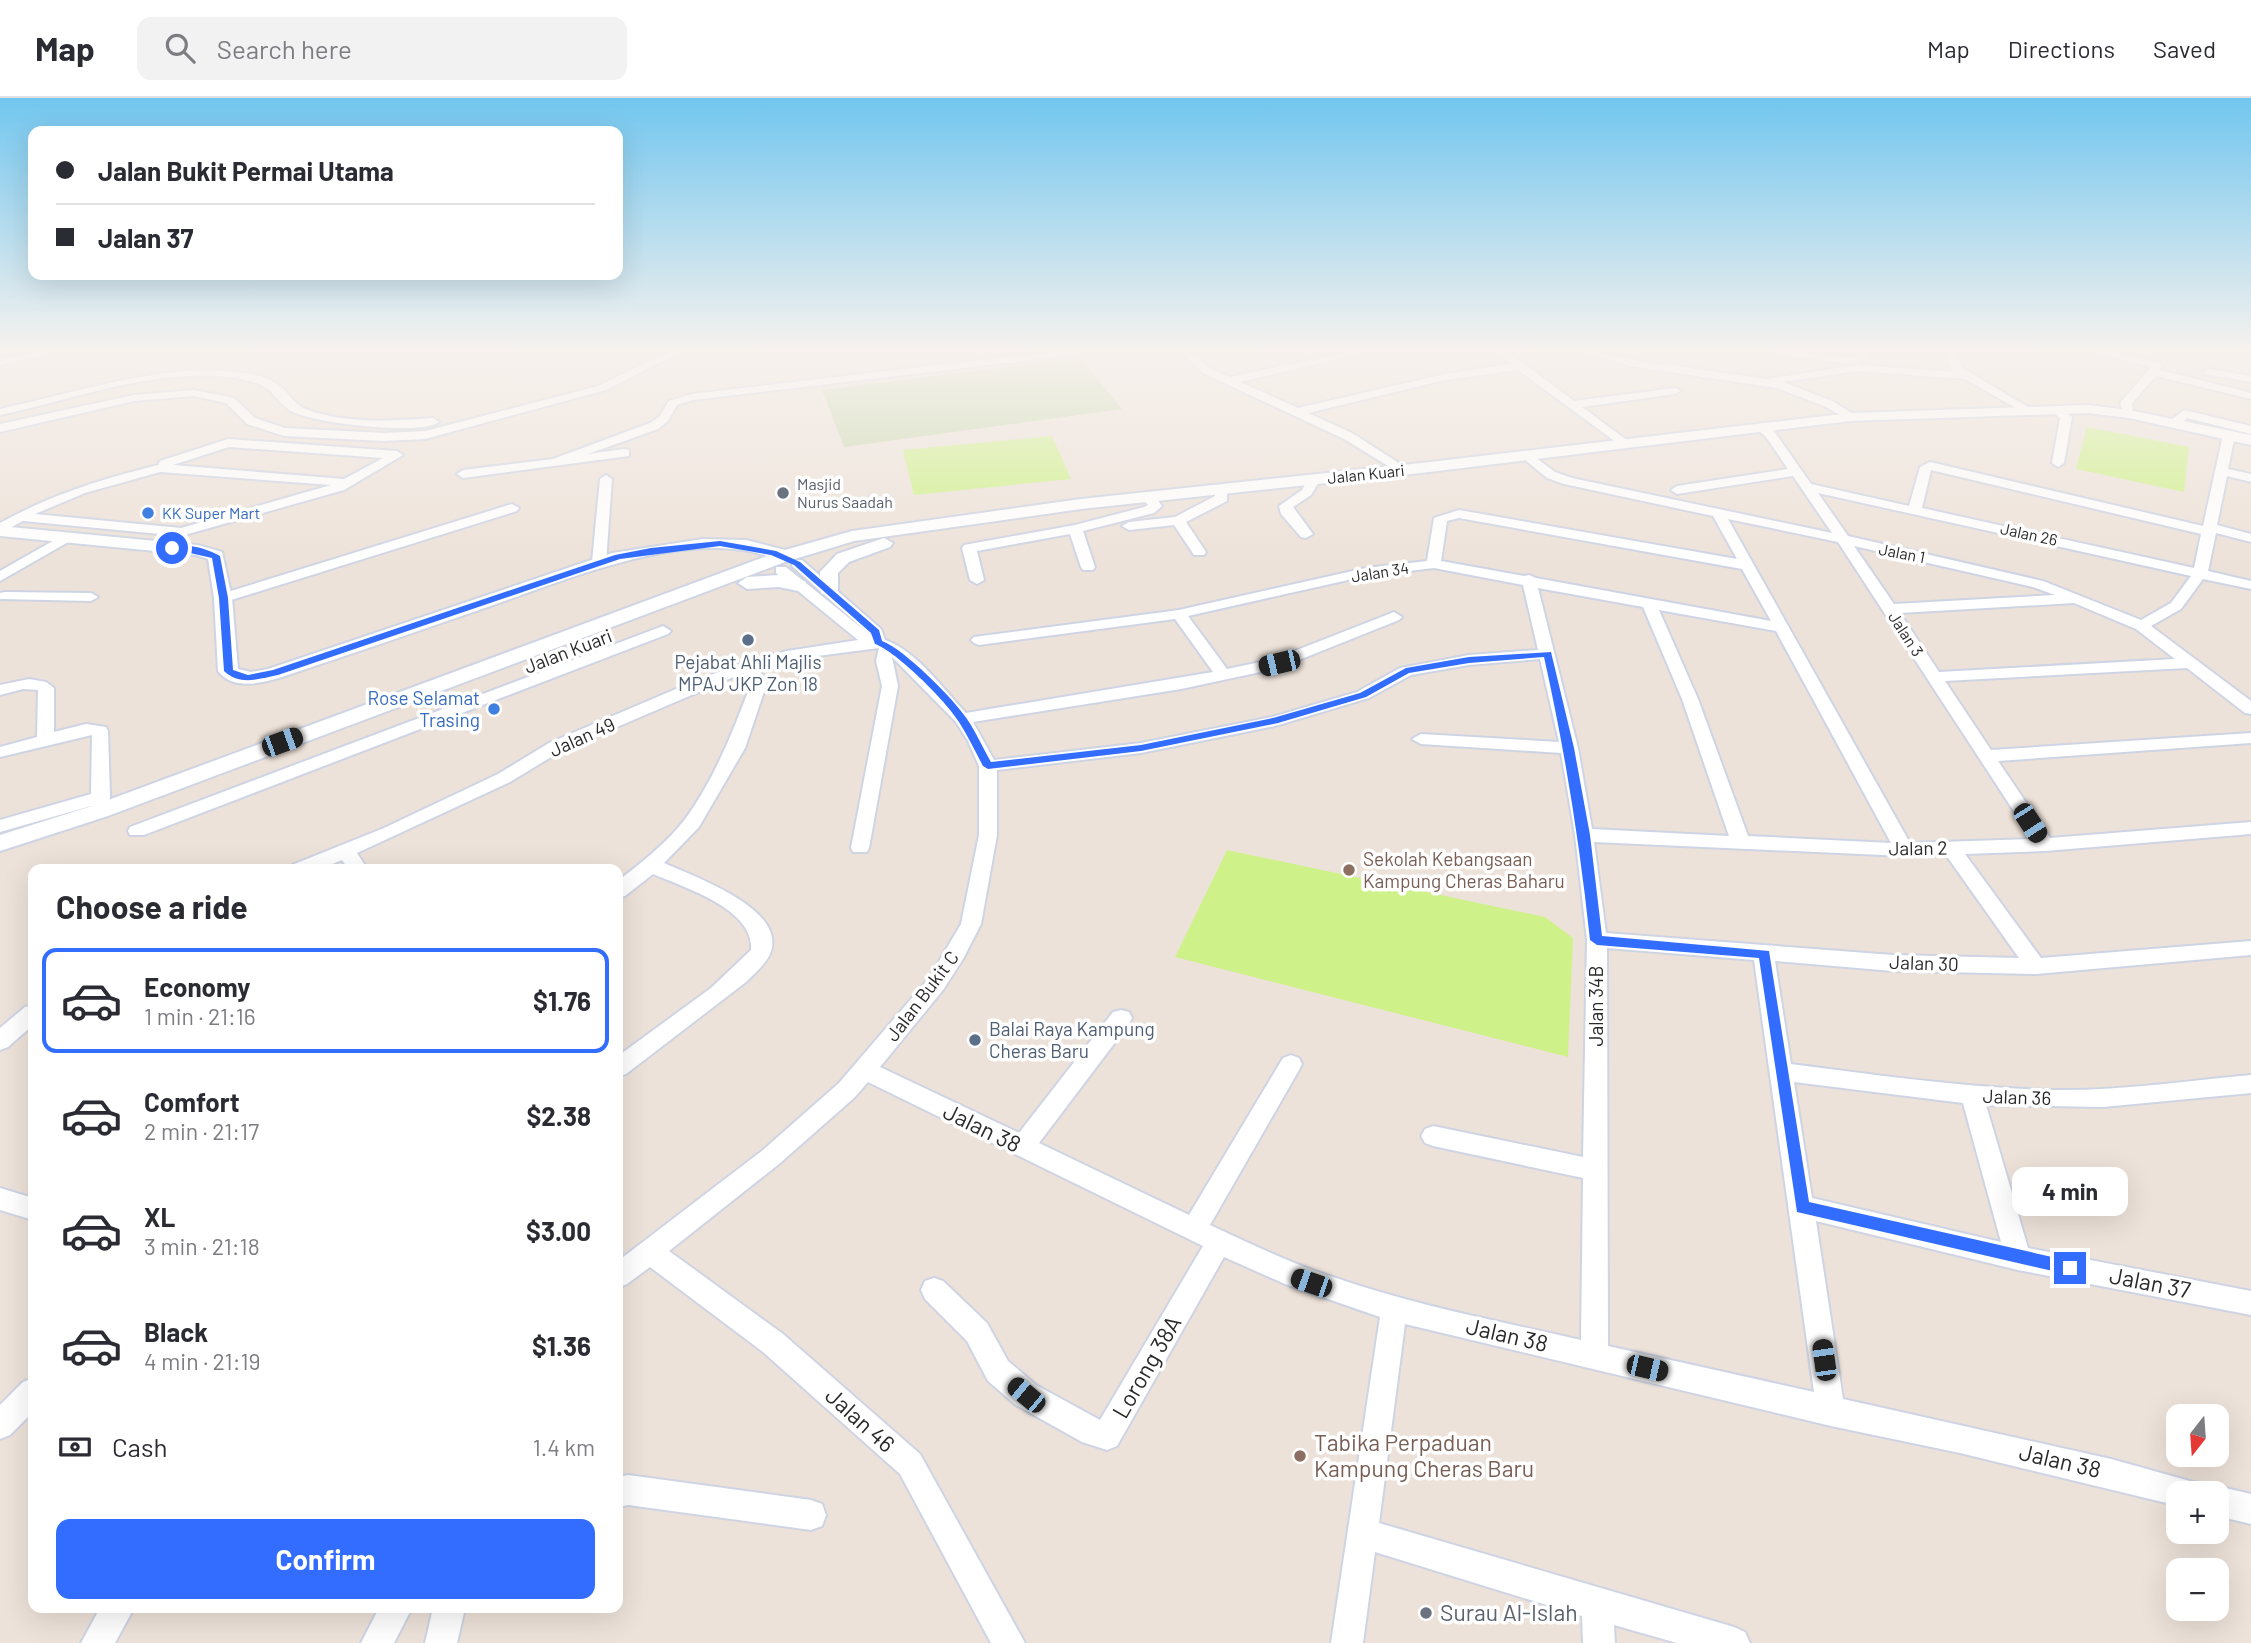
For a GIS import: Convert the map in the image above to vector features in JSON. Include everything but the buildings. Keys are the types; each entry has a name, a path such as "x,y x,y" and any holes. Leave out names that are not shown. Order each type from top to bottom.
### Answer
{"street":[{"path":"0,428 26,422"},
{"path":"254,422 268,428 302,434 415,441 480,422"},
{"path":"370,422 459,429"},
{"path":"555,462 660,422"},
{"path":"1318,422 1348,436 1401,470"},
{"path":"1595,422 1624,444"},
{"name":"Jalan Kuari","path":"0,857 93,827 747,583 782,563 852,536 1081,504 1528,456 1805,422"},
{"path":"2059,463 2065,422"},
{"name":"Jalan Kuari","path":"2170,422 2251,440"},
{"path":"2218,422 2251,430"},
{"path":"384,438 426,427"},
{"name":"Jalan 3","path":"1761,427 1770,435 1844,541 2045,845"},
{"path":"2141,626 2176,606 2200,573 2229,435"},
{"path":"0,530 22,517 69,494 228,443 397,455 351,482 181,531 22,517"},
{"path":"463,474 625,453"},
{"name":"Jalan 1","path":"1528,456 1551,475 1569,481 1940,560 2026,581 2078,599 2141,626 2251,709"},
{"path":"1915,509 1926,467 1930,466 2251,538"},
{"path":"148,470 169,468 351,482"},
{"path":"2222,471 2251,478"},
{"path":"1676,490 1795,472"},
{"path":"598,562 606,479"},
{"path":"1306,534 1286,511 1286,506 1313,487 1314,480"},
{"name":"Jalan 26","path":"1806,487 2251,585"},
{"path":"977,580 969,548 1076,531 1178,521 1222,498 1221,490"},
{"path":"1076,531 1149,510 1155,506 1149,498"},
{"name":"Jalan Kuari","path":"0,843 101,804 718,582 856,545 1088,511 1149,498"},
{"path":"223,598 512,508"},
{"path":"1434,564 1441,518 1459,514 1745,565"},
{"path":"1719,514 1904,849"},
{"path":"1178,521 1199,552"},
{"path":"0,530 209,552 216,556 223,598 228,671 248,678 275,673 598,562 634,553 685,546 883,531"},
{"path":"1076,531 1088,567"},
{"path":"1,590 65,538"},
{"path":"829,590 829,572 843,558 901,538"},
{"path":"720,544 782,563"},
{"path":"685,546 782,563"},
{"path":"634,553 649,556 686,554 715,558 726,566 718,582"},
{"name":"Jalan Bukit C","path":"623,1272 771,1157 847,1090 936,984 956,954 971,924 988,835 988,766 962,719 913,667 883,644 861,636 798,585 782,563"},
{"name":"Jalan Bukit C","path":"782,563 829,590 876,632 883,644"},
{"name":"Jalan 34","path":"979,640 1179,614 1366,572 1434,564 1529,579 1782,628"},
{"name":"Jalan 34B","path":"1529,579 1569,748 1584,835 1597,940 1594,1356"},
{"path":"747,583 779,581 798,585"},
{"path":"1,590 91,597"},
{"path":"1889,609 2078,599"},
{"path":"1649,603 1690,699 1741,844"},
{"path":"1179,614 1224,676"},
{"path":"962,719 1224,676 1279,663 1394,617"},
{"path":"137,831 663,631"},
{"path":"860,848 890,687 882,663 883,644"},
{"name":"Jalan 49","path":"315,864 504,778 555,747 745,667 793,654 883,644"},
{"path":"988,766 1141,748 1287,717 1363,695 1406,671 1469,660 1548,654"},
{"path":"1934,677 2191,663"},
{"path":"623,887 651,865 692,823 737,748 760,680 745,667"},
{"path":"0,690 39,683 46,688 44,732"},
{"path":"0,752 44,732 86,729 100,731 101,804 0,826"},
{"path":"1987,756 2251,738"},
{"path":"1421,739 1569,748"},
{"name":"Jalan 2","path":"1584,835 1741,844 1904,849 2045,845 2251,828"},
{"path":"1950,847 2036,966"},
{"path":"346,852 355,864"},
{"path":"623,1064 740,975 761,953 761,939 757,927 747,916 703,889 651,865"},
{"name":"Jalan 30","path":"1597,940 1893,963 2036,966 2251,948"},
{"path":"1764,954 1831,1412"},
{"path":"0,1041 28,1017"},
{"path":"1022,1147 1121,1018"},
{"path":"1194,1230 1291,1064"},
{"name":"Jalan 38","path":"865,1070 1294,1277 1394,1309 1831,1412 2077,1464 2166,1487"},
{"name":"Jalan 36","path":"1783,1072 1972,1095 2088,1099 2251,1084"},
{"path":"1972,1095 2018,1258"},
{"path":"1433,1136 1595,1170"},
{"path":"0,1199 28,1204"},
{"name":"Jalan 37","path":"1802,1207 2018,1258 2251,1303"},
{"name":"Lorong 38A","path":"934,1290 977,1332 998,1371 1026,1395 1092,1432 1107,1436 1219,1242"},
{"name":"Jalan 46","path":"649,1251 773,1343 910,1464 1009,1643"},
{"path":"1347,1643 1394,1309"},
{"path":"0,1425 28,1397"},
{"path":"623,1491 713,1500 811,1515"},
{"path":"2229,1504 2251,1509"},
{"path":"1362,1533 1598,1605 1734,1643"},
{"path":"1598,1605 1599,1643"},
{"path":"96,1643 115,1613"},
{"path":"377,1643 393,1613"}],"green space":[{"path":"834,422 1026,422 844,447"},
{"path":"2087,427 2189,447 2184,492 2076,469"},
{"path":"1052,436 1071,479 914,495 903,450"},
{"path":"1227,850 1545,917 1573,938 1568,1057 1175,957"}],"place":[{"name":"Masjid Nurus Saadah","path":"783,493"},
{"name":"KK Super Mart","path":"148,513"},
{"name":"Pejabat Ahli Majlis MPAJ JKP Zon 18","path":"748,640"},
{"name":"Rose Selamat Trasing","path":"494,709"},
{"name":"Sekolah Kebangsaan Kampung Cheras Baharu","path":"1349,870"},
{"name":"Balai Raya Kampung Cheras Baru","path":"975,1040"},
{"name":"Tabika Perpaduan Kampung Cheras Baru","path":"1300,1456"},
{"name":"Surau Al-Islah","path":"1426,1613"}],"route":[{"path":"172,548 198,550 216,556 223,598 228,671 233,675 248,678 275,673 546,579 618,557 651,550 720,544 774,553 797,564 829,590 876,632 878,642 888,646 913,667 962,719 977,741 988,766 1141,748 1275,721 1363,695 1406,671 1469,660 1548,654 1569,748 1584,835 1597,940 1764,954 1802,1207 2070,1268"}]}
